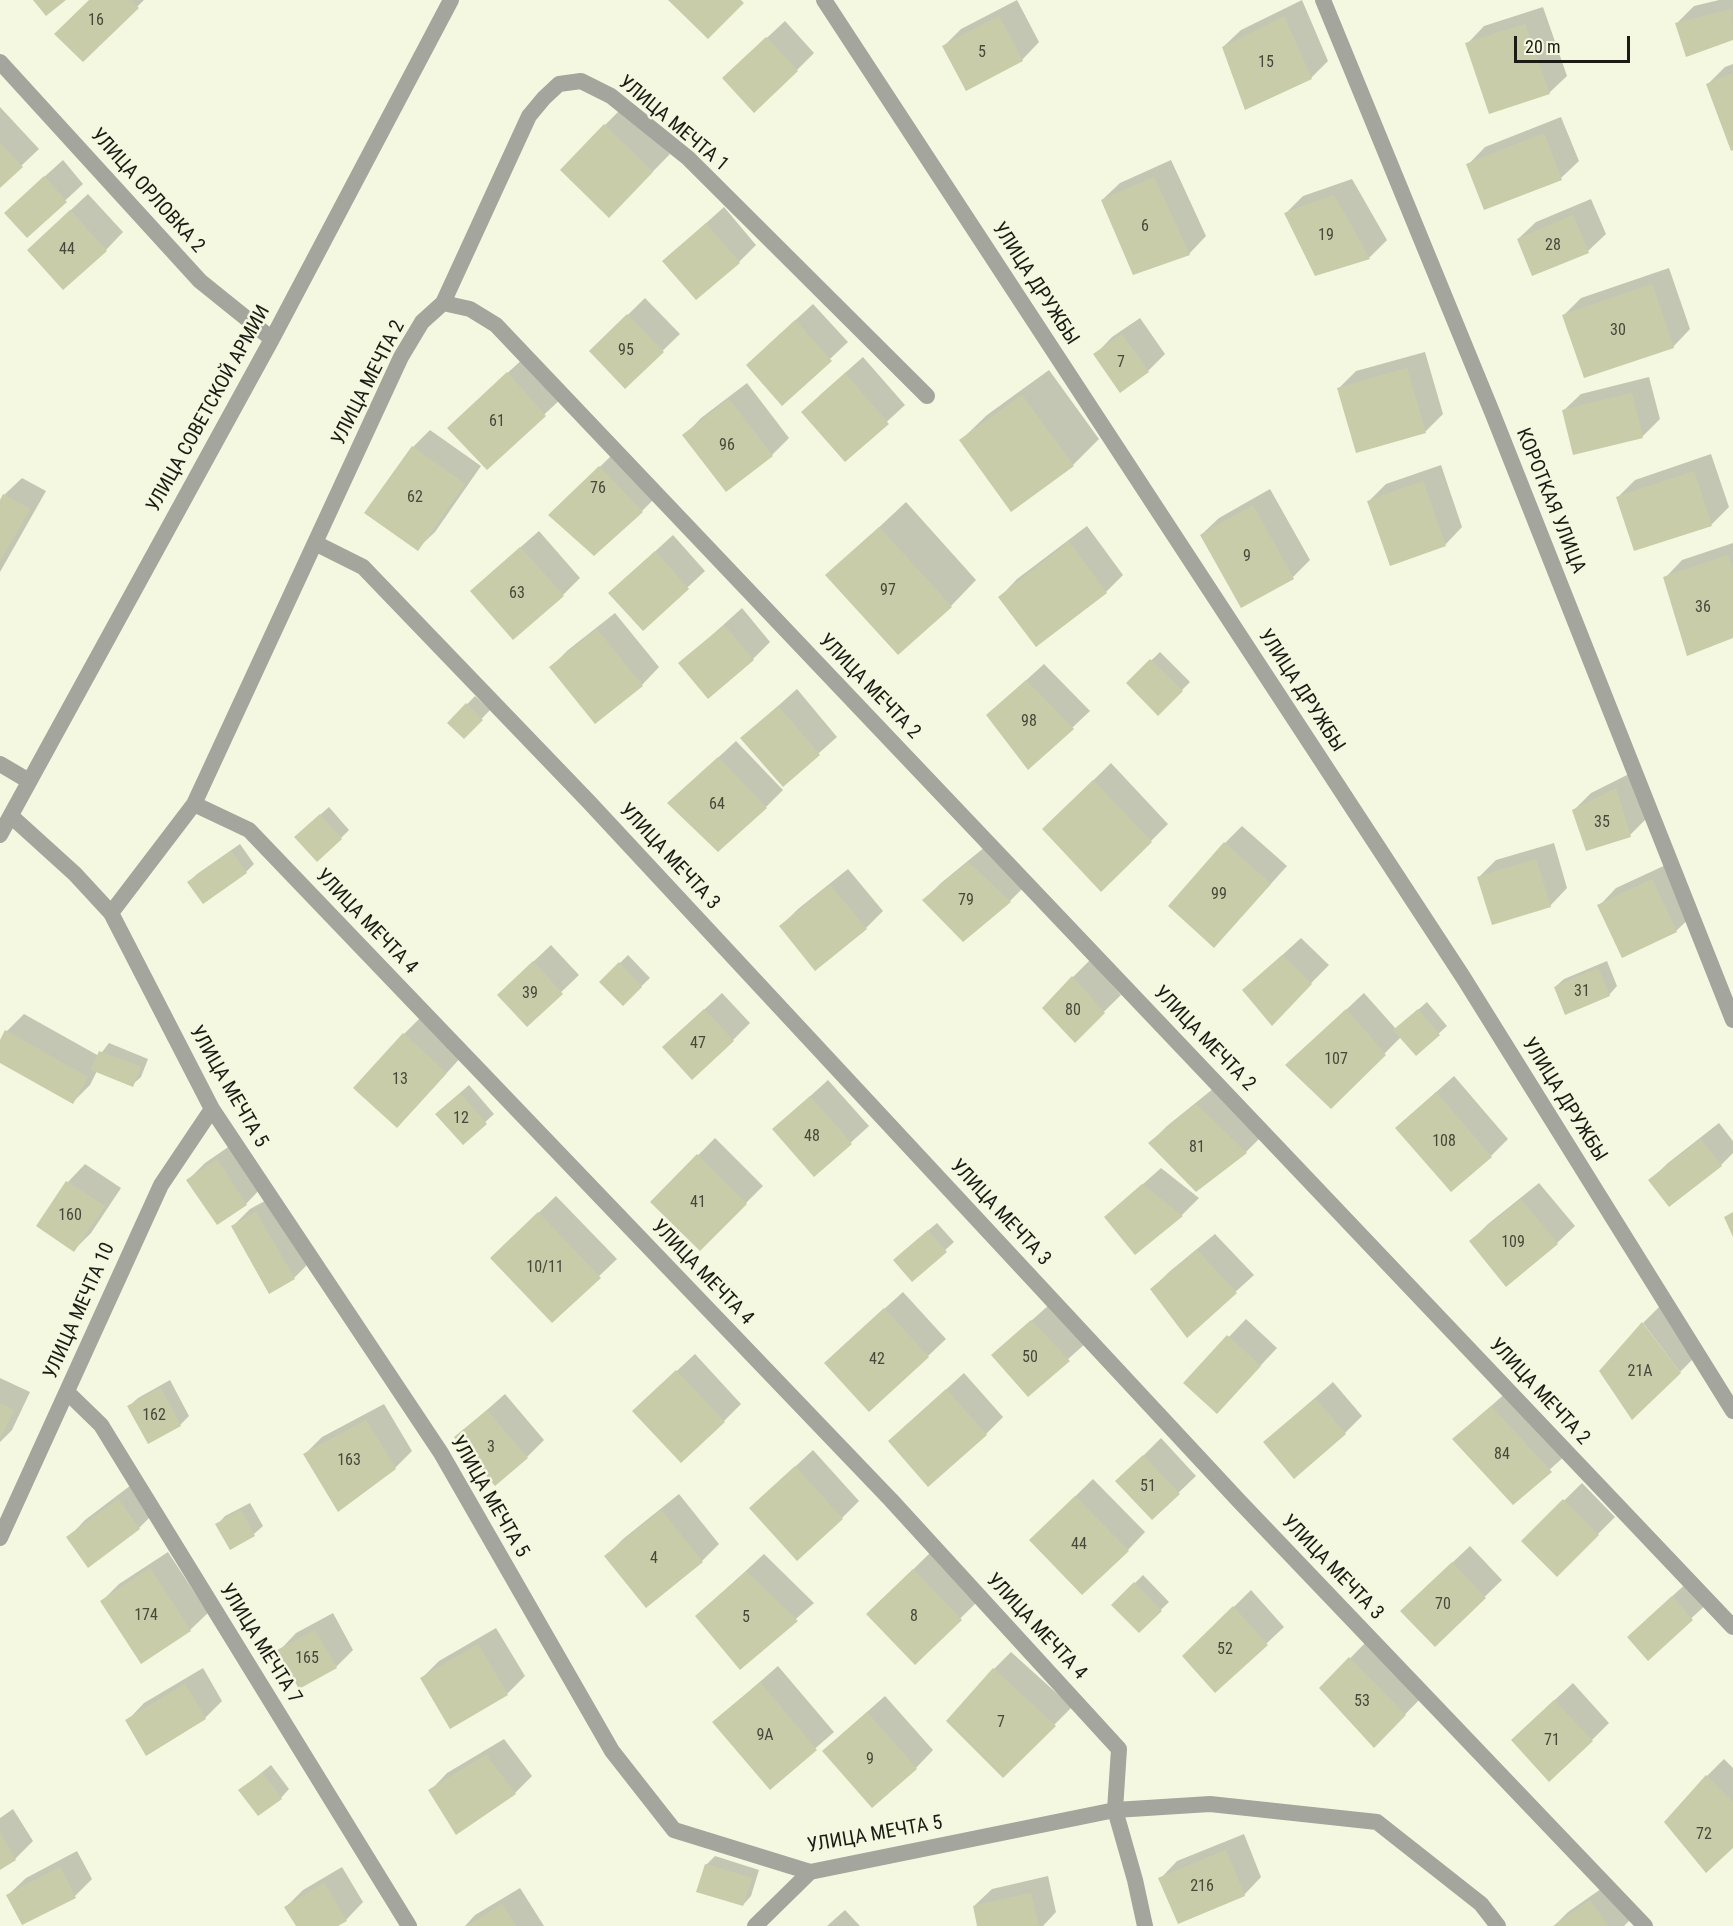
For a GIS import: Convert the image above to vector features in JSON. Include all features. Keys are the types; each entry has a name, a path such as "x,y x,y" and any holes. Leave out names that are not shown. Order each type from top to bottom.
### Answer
{"street":[{"name":"УЛИЦА СОВЕТСКОЙ АРМИИ","path":"0,835 272,339 451,0"},
{"name":"УЛИЦА ДРУЖБЫ","path":"824,0 1456,967 1733,1411"},
{"name":"КОРОТКАЯ УЛИЦА","path":"1323,0 1492,412 1733,1020"},
{"name":"УЛИЦА ОРЛОВКА 2","path":"0,62 201,281 272,339"},
{"name":"УЛИЦА МЕЧТА 1","path":"443,303 529,116 559,84 581,81 611,96 688,158 927,396"},
{"name":"УЛИЦА МЕЧТА 2","path":"111,913 194,804 401,357 422,322 443,303 470,309 496,325 1733,1627"},
{"name":"УЛИЦА МЕЧТА 3","path":"315,543 363,567 597,811 1240,1502 1645,1926"},
{"path":"0,764 29,781"},
{"name":"УЛИЦА МЕЧТА 4","path":"194,804 249,830 891,1500 1119,1749 1115,1810 1135,1880 1145,1926"},
{"name":"УЛИЦА МЕЧТА 5","path":"11,816 75,874 111,913 212,1109 441,1453 612,1751 674,1830 810,1872 1115,1810"},
{"name":"УЛИЦА МЕЧТА 10","path":"0,1538 161,1185 212,1109"},
{"name":"УЛИЦА МЕЧТА 7","path":"67,1392 101,1425 409,1926"},
{"path":"1115,1810 1210,1804 1377,1822 1481,1904 1498,1926"},
{"path":"755,1926 810,1872"}],"building":[{"path":"33,0 66,0 46,16"},
{"path":"89,0 131,0 139,8 83,62 54,34"},
{"path":"668,0 741,0 744,3 708,39"},
{"path":"1732,9 1733,40 1686,57 1675,23"},
{"path":"999,16 1023,61 966,91 942,46"},
{"path":"1284,16 1312,79 1245,110 1222,47"},
{"path":"1525,24 1550,94 1489,114 1465,43"},
{"path":"766,37 798,71 754,113 722,78"},
{"path":"1733,73 1733,150 1731,151 1706,84"},
{"path":"604,124 653,172 609,218 560,170"},
{"path":"1544,133 1562,180 1484,210 1466,164"},
{"path":"0,143 23,167 0,188"},
{"path":"44,176 67,202 27,238 4,213"},
{"path":"1154,177 1190,255 1133,275 1101,200"},
{"path":"1334,195 1370,259 1315,276 1284,213"},
{"path":"70,210 107,251 63,290 27,250"},
{"path":"1573,215 1589,253 1532,276 1517,239"},
{"path":"706,223 740,263 696,300 662,261"},
{"path":"1652,284 1674,348 1584,378 1562,315"},
{"path":"627,314 664,352 625,389 589,351"},
{"path":"795,320 832,361 782,406 746,365"},
{"path":"1122,334 1149,372 1120,393 1093,354"},
{"path":"1407,368 1426,433 1356,453 1337,388"},
{"path":"507,372 546,416 487,470 447,428"},
{"path":"845,373 889,424 845,462 801,412"},
{"path":"1632,393 1643,438 1573,455 1562,410"},
{"path":"1022,395 1074,466 1011,512 959,440"},
{"path":"729,399 773,456 726,492 682,435"},
{"path":"412,446 465,484 418,551 364,513"},
{"path":"599,466 643,512 594,556 548,515"},
{"path":"1694,471 1712,526 1634,551 1616,497"},
{"path":"1423,481 1446,546 1390,566 1367,501"},
{"path":"3,494 30,509 0,561 0,500"},
{"path":"1253,505 1294,579 1241,608 1200,535"},
{"path":"879,527 952,607 898,655 825,575"},
{"path":"1069,542 1107,593 1036,647 998,597"},
{"path":"520,547 564,596 513,640 470,591"},
{"path":"655,551 689,589 643,631 608,593"},
{"path":"1728,555 1733,569 1733,638 1687,656 1663,577"},
{"path":"724,625 754,660 708,699 678,663"},
{"path":"597,629 643,686 595,724 549,667"},
{"path":"1150,659 1183,691 1158,716 1126,683"},
{"path":"1026,680 1074,729 1028,770 986,715"},
{"path":"466,703 483,720 464,739 447,723"},
{"path":"778,706 820,755 783,787 740,738"},
{"path":"718,757 767,808 718,852 667,803"},
{"path":"1093,780 1152,842 1101,892 1042,829"},
{"path":"1616,788 1631,837 1586,851 1572,810"},
{"path":"320,814 342,839 317,862 294,837"},
{"path":"1224,842 1271,884 1214,948 1168,906"},
{"path":"231,851 247,873 203,904 187,882"},
{"path":"1536,859 1551,907 1492,925 1477,877"},
{"path":"968,862 1011,902 963,942 922,900"},
{"path":"1652,879 1677,932 1622,958 1597,905"},
{"path":"830,885 867,929 815,971 779,926"},
{"path":"1282,955 1312,984 1272,1026 1242,990"},
{"path":"533,961 563,994 527,1027 497,995"},
{"path":"619,962 642,987 623,1006 599,982"},
{"path":"1598,968 1610,996 1565,1015 1554,987"},
{"path":"1072,976 1105,1013 1075,1043 1042,1008"},
{"path":"704,1009 734,1041 692,1080 662,1047"},
{"path":"1346,1009 1386,1055 1331,1109 1285,1065"},
{"path":"1418,1009 1440,1035 1416,1056 1393,1030"},
{"path":"5,1030 88,1077 73,1104 0,1063 0,1040"},
{"path":"403,1033 447,1073 397,1128 353,1088"},
{"path":"99,1051 141,1067 133,1087 91,1070"},
{"path":"1436,1092 1492,1157 1451,1192 1395,1128"},
{"path":"460,1093 487,1124 463,1145 435,1114"},
{"path":"810,1096 852,1144 814,1177 772,1129"},
{"path":"1196,1104 1247,1153 1196,1192 1148,1143"},
{"path":"1701,1139 1722,1166 1669,1207 1648,1180"},
{"path":"697,1154 747,1204 700,1251 650,1202"},
{"path":"217,1159 247,1205 217,1225 186,1180"},
{"path":"66,1181 105,1206 74,1252 36,1226"},
{"path":"1142,1184 1183,1216 1135,1255 1104,1217"},
{"path":"1521,1199 1558,1244 1506,1287 1469,1241"},
{"path":"256,1212 295,1279 269,1294 231,1226"},
{"path":"538,1212 601,1278 552,1323 490,1258"},
{"path":"1733,1212 1733,1237 1724,1217"},
{"path":"928,1230 947,1252 912,1282 893,1260"},
{"path":"1197,1250 1237,1293 1187,1338 1150,1289"},
{"path":"884,1308 929,1357 869,1412 824,1363"},
{"path":"1031,1320 1070,1361 1028,1397 991,1355"},
{"path":"1642,1322 1681,1373 1632,1420 1599,1371"},
{"path":"1227,1335 1261,1366 1217,1414 1183,1383"},
{"path":"676,1370 725,1422 681,1463 632,1411"},
{"path":"161,1388 181,1426 148,1444 127,1406"},
{"path":"946,1389 987,1435 928,1487 888,1441"},
{"path":"1315,1398 1346,1434 1294,1479 1263,1442"},
{"path":"0,1403 14,1410 0,1439"},
{"path":"1491,1406 1552,1472 1513,1505 1452,1439"},
{"path":"487,1410 528,1458 495,1486 454,1437"},
{"path":"366,1420 396,1469 338,1512 303,1454"},
{"path":"1143,1455 1180,1494 1152,1520 1115,1481"},
{"path":"795,1466 843,1519 797,1561 749,1508"},
{"path":"1075,1496 1129,1551 1082,1595 1029,1540"},
{"path":"118,1499 140,1529 88,1568 66,1537"},
{"path":"1563,1499 1599,1535 1557,1577 1521,1541"},
{"path":"241,1510 255,1536 230,1550 215,1524"},
{"path":"661,1510 703,1562 646,1608 604,1556"},
{"path":"1452,1562 1486,1598 1435,1647 1400,1611"},
{"path":"150,1568 191,1631 141,1664 100,1601"},
{"path":"913,1569 962,1620 915,1665 866,1614"},
{"path":"746,1571 798,1621 740,1670 695,1616"},
{"path":"1134,1582 1162,1611 1139,1633 1111,1605"},
{"path":"1672,1596 1693,1620 1648,1661 1627,1637"},
{"path":"1233,1606 1268,1645 1215,1693 1182,1656"},
{"path":"315,1630 337,1668 299,1689 277,1650"},
{"path":"478,1644 508,1695 450,1729 420,1678"},
{"path":"1349,1657 1406,1715 1374,1748 1319,1688"},
{"path":"993,1668 1056,1726 1003,1778 946,1721"},
{"path":"760,1682 817,1750 770,1790 712,1722"},
{"path":"185,1684 206,1719 146,1756 125,1720"},
{"path":"1554,1700 1593,1741 1549,1782 1511,1740"},
{"path":"867,1712 917,1769 872,1808 822,1751"},
{"path":"486,1755 516,1794 456,1835 428,1790"},
{"path":"262,1773 282,1799 258,1816 238,1790"},
{"path":"1706,1775 1733,1802 1733,1848 1706,1873 1664,1822"},
{"path":"0,1833 16,1860 0,1870"},
{"path":"1226,1850 1245,1896 1178,1924 1158,1878"},
{"path":"705,1864 752,1878 743,1906 696,1892"},
{"path":"60,1867 76,1898 22,1925 6,1895"},
{"path":"324,1883 347,1921 338,1926 296,1926 284,1907"},
{"path":"1031,1893 1039,1926 977,1926 973,1906"},
{"path":"1590,1900 1608,1926 1553,1926"},
{"path":"502,1904 516,1926 467,1926"}]}
